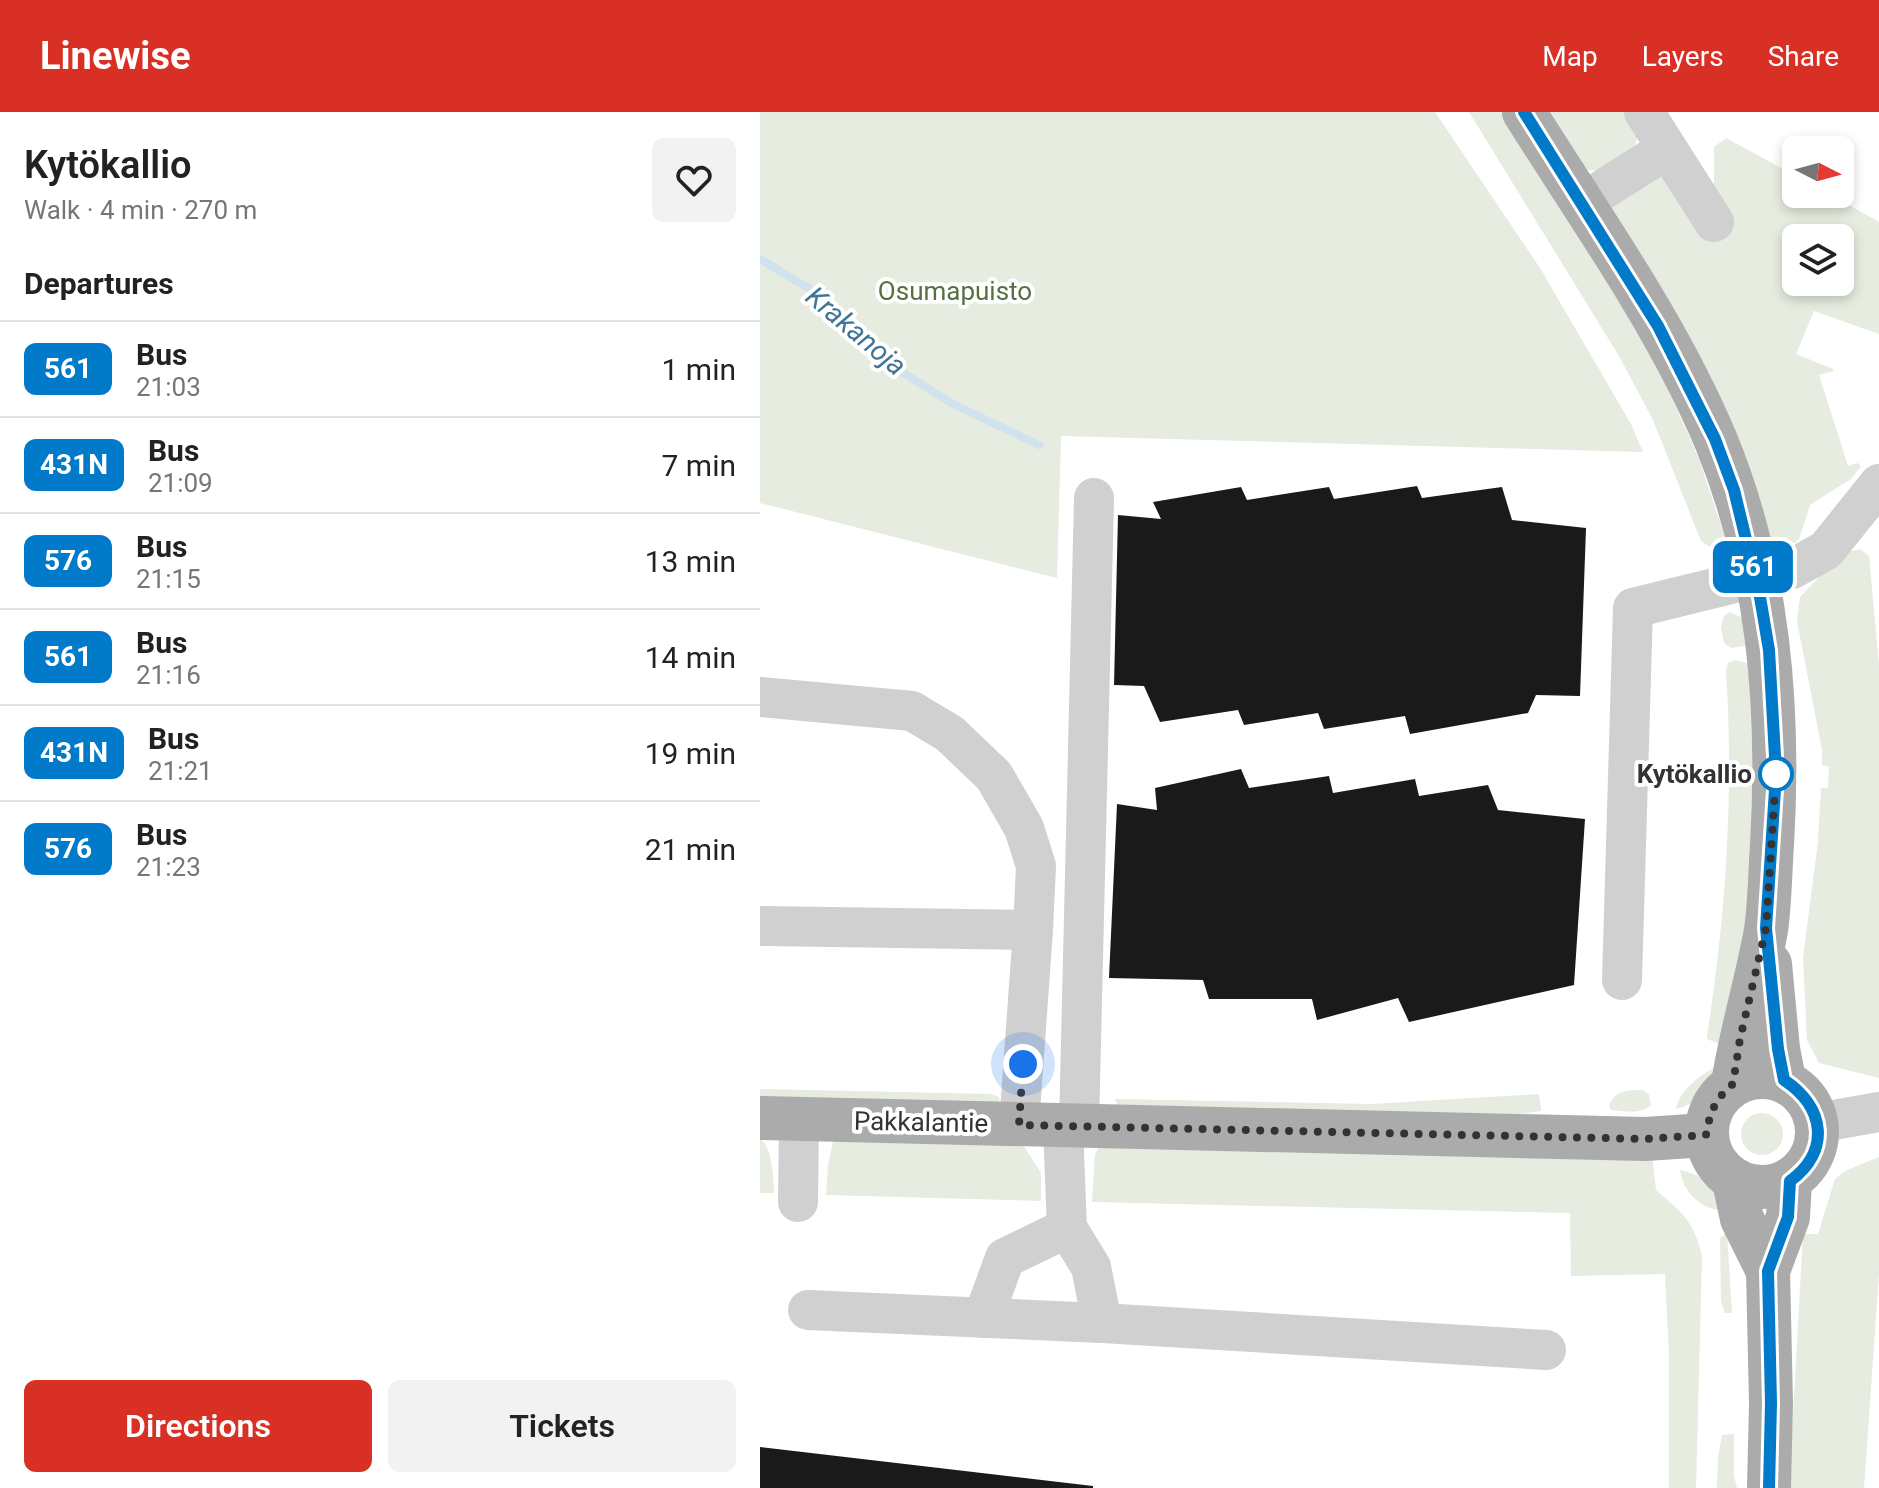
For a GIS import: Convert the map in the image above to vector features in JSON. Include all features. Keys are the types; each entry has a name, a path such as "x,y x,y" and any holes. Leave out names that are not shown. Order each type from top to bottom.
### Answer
{"main road":[{"path":"1524,112 1658,326 1715,439 1734,490 1766,628 1775,712 1776,774 1766,928 1784,1080"},
{"path":"1733,1084 1740,1039 1766,928"},
{"path":"1749,1077 1784,1080 1800,1091 1811,1105 1817,1123 1815,1150 1801,1172 1790,1181 1755,1187 1734,1181 1710,1153 1706,1135 1710,1112 1719,1095 1749,1077"},
{"name":"Pakkalantie","path":"779,1119 1645,1139 1706,1135"},
{"path":"1734,1181 1742,1219 1768,1271"},
{"path":"1769,1488 1768,1271 1788,1217 1790,1181"}],"street":[{"path":"1644,112 1714,222"},
{"path":"1582,203 1667,149"},
{"path":"1622,980 1633,608 1792,569 1826,550 1879,484"},
{"path":"1094,498 1067,1228 1091,1267 1102,1323"},
{"path":"760,697 912,711 950,734 994,776 1024,828 1036,866 1019,1125"},
{"path":"760,926 1033,930"},
{"path":"1817,1123 1879,1112"},
{"path":"779,1119 798,1202"},
{"path":"983,1318 1005,1258 1067,1228"},
{"path":"808,1310 1102,1323 1546,1350"}],"green space":[{"name":"Osumapuisto","path":"760,112 1435,112 1540,268 1631,424 1643,452 1061,436 1057,578 760,503"},
{"path":"1469,112 1503,112 1652,353 1699,459 1725,537 1721,545 1712,548 1701,541 1653,420 1619,356"},
{"path":"1545,112 1630,112 1636,124 1635,145 1629,154 1610,167 1587,170"},
{"path":"1726,138 1782,168 1782,208 1854,208 1879,222 1879,334 1814,311 1796,354 1833,369 1819,375 1848,466 1857,463 1861,466 1851,479 1810,505 1799,539 1791,547 1781,547 1771,542 1747,464 1709,373 1611,212 1614,203 1656,176 1714,188 1714,147"},
{"path":"1860,549 1869,556 1879,665 1879,1078 1819,1063 1807,1040 1803,958 1818,841 1821,788 1828,788 1829,767 1822,765 1822,750 1797,621 1800,597 1841,554"},
{"path":"1730,612 1744,619 1751,645 1731,648 1724,643 1721,627 1724,616"},
{"path":"1736,660 1750,664 1752,681 1753,867 1731,1041 1717,1043 1707,1039 1707,1036 1727,854 1729,762 1726,671 1728,663"},
{"path":"1717,1067 1703,1094 1692,1103 1676,1109 1681,1096 1691,1084"},
{"path":"760,1089 991,1094 999,1097 1000,1104 760,1100"},
{"path":"1643,1090 1649,1095 1651,1105 1647,1108 1632,1112 1611,1110 1611,1101 1618,1094"},
{"path":"1539,1094 1541,1111 1499,1117 1119,1107 1115,1099 1372,1104"},
{"path":"1762,1113 1777,1119 1783,1134 1777,1149 1762,1155 1747,1149 1741,1134 1747,1119"},
{"path":"834,1136 1020,1140 1041,1173 1041,1201 826,1195"},
{"path":"760,1138 770,1156 774,1193 760,1193"},
{"path":"1101,1143 1652,1155 1656,1190 1686,1218 1695,1233 1702,1256 1696,1488 1669,1488 1669,1355 1665,1274 1571,1276 1570,1213 1092,1202 1095,1154"},
{"path":"1879,1157 1879,1274 1864,1488 1789,1488 1803,1234 1818,1234 1835,1179 1845,1171"},
{"path":"1680,1170 1696,1175 1708,1184 1723,1210 1708,1207 1694,1198"},
{"path":"1727,1233 1732,1313 1725,1313 1721,1301 1720,1238"},
{"path":"1734,1434 1737,1488 1717,1488 1722,1435"}],"building":[{"path":"1417,486 1422,498 1502,487 1512,520 1586,528 1580,696 1536,695 1528,713 1410,734 1405,716 1324,729 1318,713 1244,725 1238,710 1160,722 1144,686 1114,685 1118,515 1161,519 1153,502 1241,487 1247,500 1329,487 1334,499"},
{"path":"1241,769 1249,788 1329,776 1333,793 1415,779 1419,796 1488,785 1498,810 1585,819 1574,985 1409,1022 1398,998 1317,1020 1312,999 1209,999 1203,980 1109,978 1117,804 1157,810 1155,788"},
{"path":"760,1447 1093,1486 1093,1488 760,1488"}],"waterway":[{"name":"Krakanoja","path":"760,259 813,291 881,359 953,404 1039,445"}],"bus line":[{"name":"561","path":"1524,112 1658,326 1715,439 1734,490 1765,617 1775,712 1776,774 1766,928 1778,1049 1784,1080 1800,1091 1811,1105 1817,1123 1815,1150 1801,1172 1790,1181 1788,1217 1768,1271 1769,1488"}],"place":[{"name":"Kytökallio","path":"1776,774"}],"route":[{"path":"1023,1064 1019,1125 1645,1139 1706,1135 1710,1112 1719,1095 1733,1084 1740,1039 1766,928 1776,774"}]}
